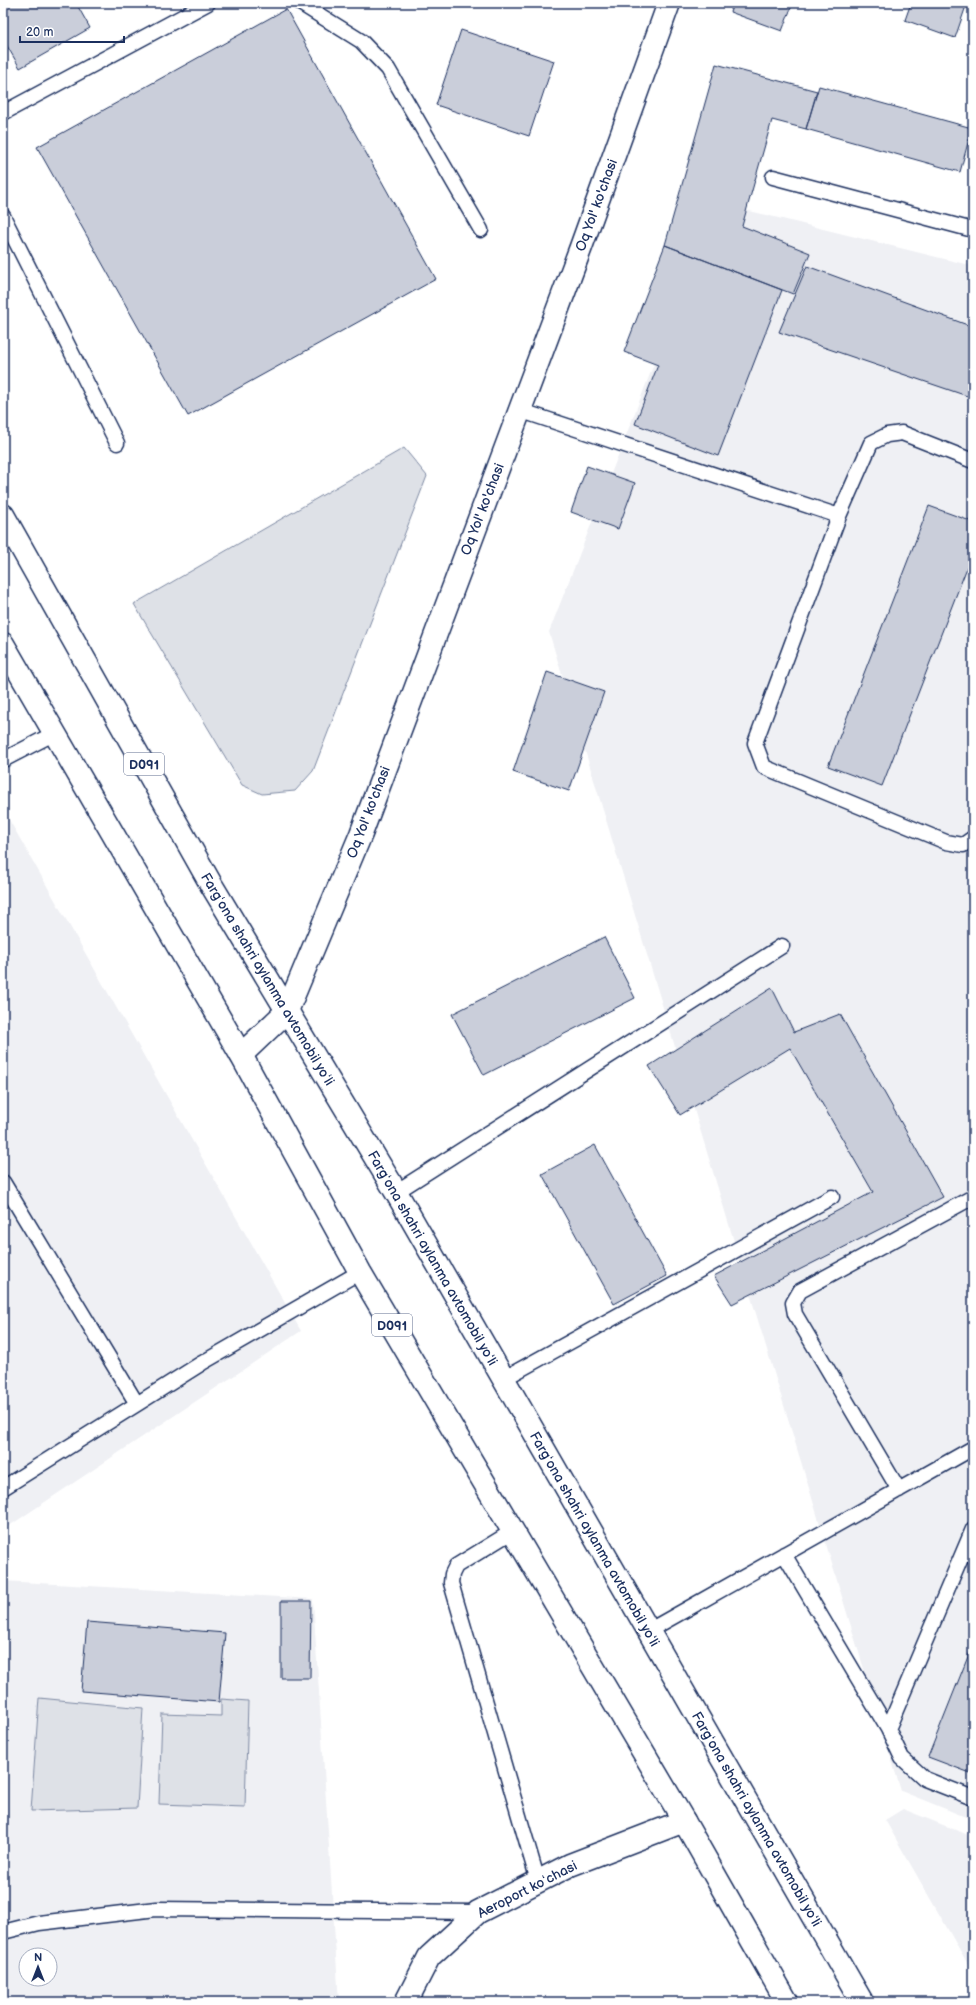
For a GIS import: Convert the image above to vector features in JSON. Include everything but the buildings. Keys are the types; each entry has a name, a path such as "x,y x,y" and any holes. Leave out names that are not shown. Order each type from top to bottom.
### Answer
{"main road":[{"name":"Oq Yol' ko'chasi","path":"286,1011 361,834 669,3"},
{"name":"Fargʻona shahri aylanma avtomobil yoʻli","path":"3,515 212,886 396,1192 862,2002"},
{"name":"D091","path":"3,644 241,1055 360,1272 684,1821 787,2002"},
{"path":"241,1055 286,1011"},
{"name":"Aeroport koʻchasi","path":"406,2002 430,1957 478,1912 570,1865 684,1821"}],"lane":[{"path":"3,113 208,3"},
{"path":"300,3 361,41 388,69 481,230"},
{"path":"773,177 973,230"},
{"path":"3,216 117,443"},
{"path":"519,410 839,516"},
{"path":"973,461 902,433 887,435 871,443 839,516 755,743 764,767 946,842 963,845 973,838"},
{"path":"3,760 54,733"},
{"path":"396,1192 782,946"},
{"path":"3,1182 137,1404"},
{"path":"503,1379 832,1196"},
{"path":"899,1490 795,1314 793,1303 800,1291 973,1198"},
{"path":"3,1488 202,1363 360,1272"},
{"path":"648,1631 973,1448"},
{"path":"888,1730 973,1529"},
{"path":"513,1531 456,1566 452,1574 451,1583 538,1881"},
{"path":"784,1554 888,1730 902,1758 925,1779 973,1798"},
{"path":"3,1932 39,1923 156,1910 478,1912"}],"shaded area":[{"path":"717,203 973,266 973,1820 901,1791 549,632"},
{"path":"404,448 427,476 313,771 295,791 262,794 242,785 134,604"},
{"path":"3,809 301,1331 3,1530"},
{"path":"3,1581 313,1599 339,2002 3,2002"},
{"path":"39,1698 143,1708 137,1808 31,1811"},
{"path":"221,1699 248,1701 245,1807 159,1804 162,1714 221,1716"},
{"path":"903,1809 973,1837 973,1973 885,1820"}]}
